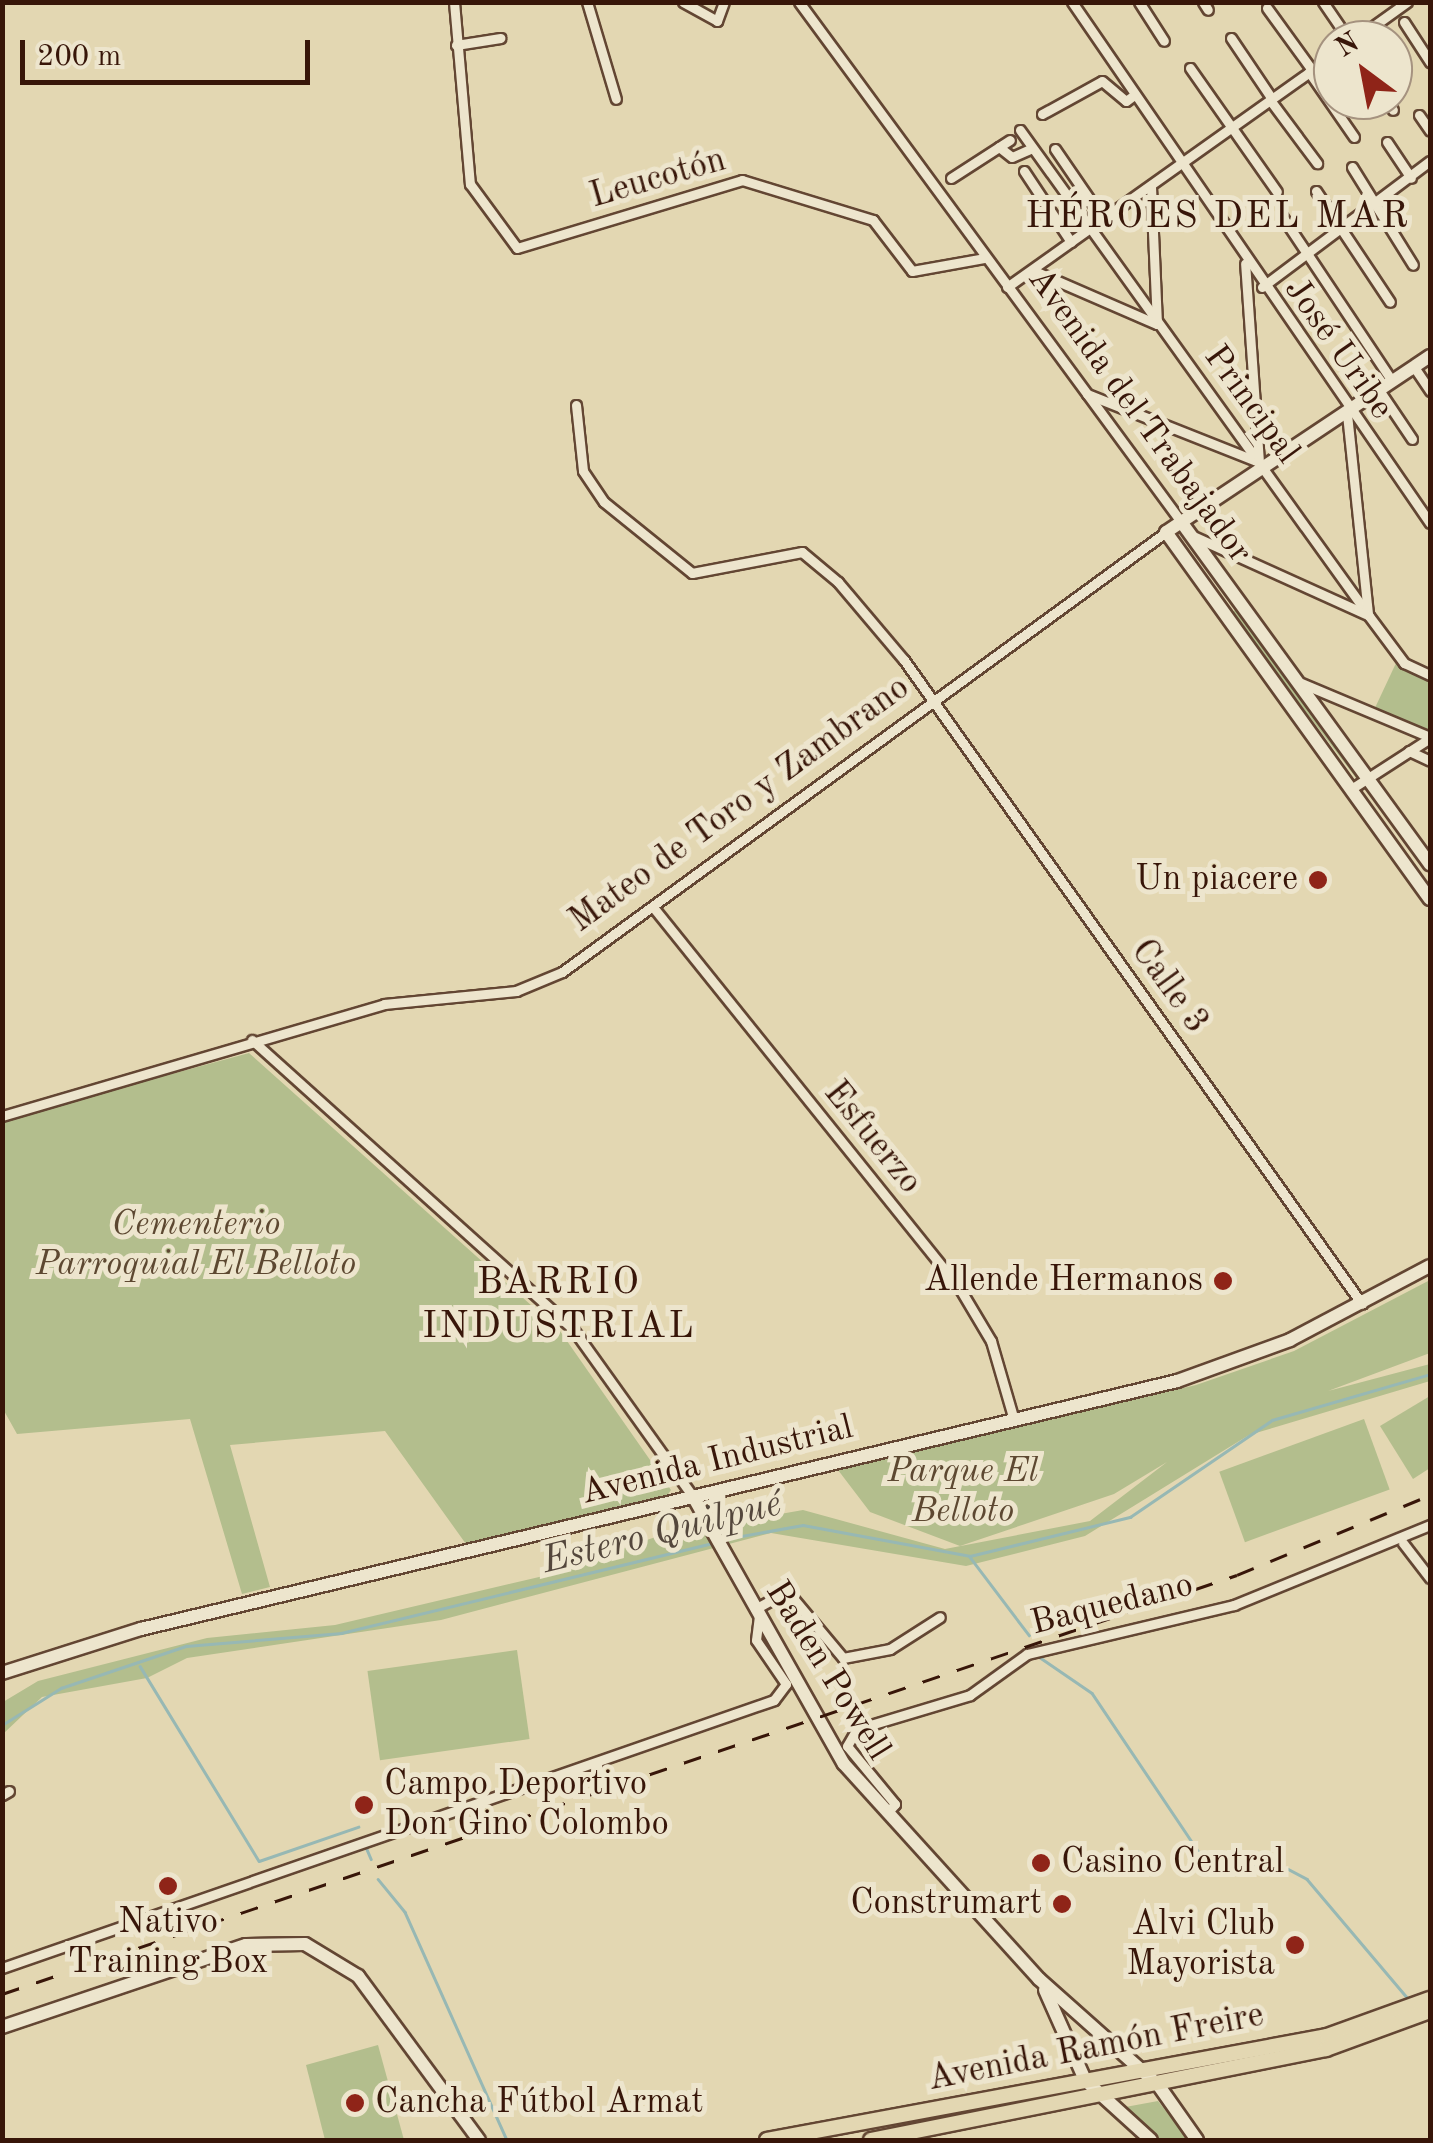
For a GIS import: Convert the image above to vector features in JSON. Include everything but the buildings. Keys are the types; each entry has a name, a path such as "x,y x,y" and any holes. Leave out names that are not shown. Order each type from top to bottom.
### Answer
{"main road":[{"name":"Avenida Ramón Freire","path":"767,2140 1337,2034 1426,2005"},
{"name":"Avenida Ramón Freire","path":"871,2140 1159,2086 1396,2027 1426,2005"}],"street":[{"path":"454,2 456,44 500,38"},
{"path":"587,2 616,99"},
{"path":"683,2 717,21 724,2"},
{"name":"Avenida del Trabajador","path":"800,2 1429,861"},
{"path":"1138,2 1164,41"},
{"path":"1391,7 1407,2"},
{"name":"José Uribe","path":"1077,4 1134,96 1347,412 1430,523"},
{"path":"1267,8 1354,137"},
{"path":"1413,36 1430,62"},
{"path":"1231,38 1317,163"},
{"name":"Leucotón","path":"456,44 470,184 517,248 742,180 872,220 912,272 984,258"},
{"path":"1190,68 1277,192"},
{"path":"1007,287 1311,71"},
{"path":"1042,114 1102,80 1126,101 1134,96"},
{"path":"1419,115 1430,131"},
{"name":"Principal","path":"1020,130 1368,616 1404,662 1430,675"},
{"path":"951,178 1010,140"},
{"path":"1387,142 1411,178"},
{"path":"999,147 1012,156 1035,152"},
{"path":"1056,148 1103,219"},
{"path":"1262,287 1429,167"},
{"path":"1352,168 1414,265"},
{"path":"1024,172 1071,242"},
{"path":"1032,270 1157,324 1151,185"},
{"path":"1316,191 1390,302"},
{"path":"1282,216 1392,381"},
{"path":"1087,394 1261,465 1244,260"},
{"name":"Mateo de Toro y Zambrano","path":"2,1116 384,1004 516,990 562,972 1166,532 1261,465 1430,356"},
{"path":"1414,366 1430,390"},
{"path":"1379,390 1412,440"},
{"name":"Calle 3","path":"576,405 584,470 604,502 692,574 802,552 904,660 930,704 1362,1304"},
{"path":"1347,412 1368,616"},
{"name":"Avenida del Trabajador","path":"1166,532 1430,898"},
{"path":"1191,535 1368,616"},
{"path":"1222,611 1238,600"},
{"path":"1298,682 1430,738"},
{"path":"1351,789 1430,738"},
{"path":"1410,751 1430,761"},
{"name":"Esfuerzo","path":"653,908 960,1290 991,1341 1014,1420"},
{"name":"Baden Powell","path":"252,1040 562,1318 694,1498 726,1564 844,1764 1038,1979 1159,2086 1197,2140"},
{"name":"Avenida Industrial","path":"2,1673 141,1629 694,1498 1223,1366 1362,1304 1430,1266"},
{"name":"Baquedano","path":"887,1813 895,1804 847,1746 850,1734 970,1694 1027,1654 1142,1632 1403,1542 1430,1525"},
{"path":"1403,1542 1430,1578"},
{"path":"4,1965 774,1700 786,1684 756,1640 757,1612 787,1591 843,1658 890,1649 940,1617"},
{"path":"2,2027 246,1945 306,1944 358,1976 480,2140"},
{"name":"Baden Powell","path":"1038,1979 1098,2098 1151,2140"}],"green space":[{"path":"1238,608 1358,772 1356,778 1231,613"},
{"path":"1397,661 1430,680 1429,732 1374,710"},
{"name":"Cementerio Parroquial El Belloto","path":"249,1053 560,1331 671,1490 666,1497 466,1544 385,1431 230,1445 270,1587 242,1594 190,1419 17,1434 3,1409 2,1120"},
{"name":"Parque El Belloto","path":"1430,1280 1430,1353 1328,1391 1430,1364 1430,1381 1249,1435 1085,1536 966,1566 771,1533 441,1620 187,1658 147,1678 42,1697 3,1734 3,1702 38,1681 207,1638 335,1625 552,1574 661,1535 803,1510 945,1549 1090,1521 1167,1462 1114,1494 960,1546 870,1512 838,1470 1196,1385 1294,1351"},
{"path":"1430,1396 1430,1468 1413,1479 1380,1426"},
{"path":"1364,1419 1390,1489 1245,1542 1219,1472"},
{"path":"517,1650 530,1739 380,1760 367,1671"},
{"name":"Cancha Fútbol Armat","path":"378,2045 404,2140 325,2140 306,2065"},
{"path":"1158,2101 1187,2140 1160,2140 1120,2108"}],"waterway":[{"name":"Estero Quilpué","path":"725,1539 803,1525 970,1556 1130,1517 1272,1420 1430,1374"},
{"name":"Estero Quilpué","path":"2,1725 61,1688 186,1646 341,1633 713,1543"},
{"path":"970,1557 1029,1635"},
{"path":"1038,1656 1092,1693 1203,1858 1219,1867 1277,1863 1307,1879 1410,2001"},
{"path":"140,1666 259,1861 358,1827"},
{"path":"366,1847 371,1859"},
{"path":"378,1879 405,1912 507,2140"}],"railway":[{"path":"2,1994 1237,1575 1430,1495"}],"place":[{"name":"Un piacere","path":"1318,880"},
{"name":"Allende Hermanos","path":"1223,1281"},
{"name":"Campo Deportivo Don Gino Colombo","path":"364,1805"},
{"name":"Casino Central","path":"1041,1863"},
{"name":"Nativo Training Box","path":"168,1886"},
{"name":"Construmart","path":"1062,1904"},
{"name":"Alvi Club Mayorista","path":"1295,1945"},
{"name":"Cancha Fútbol Armat","path":"355,2103"}],"district":[{"name":"HÉROES DEL MAR","path":"1218,218"},
{"name":"BARRIO INDUSTRIAL","path":"559,1306"}]}
